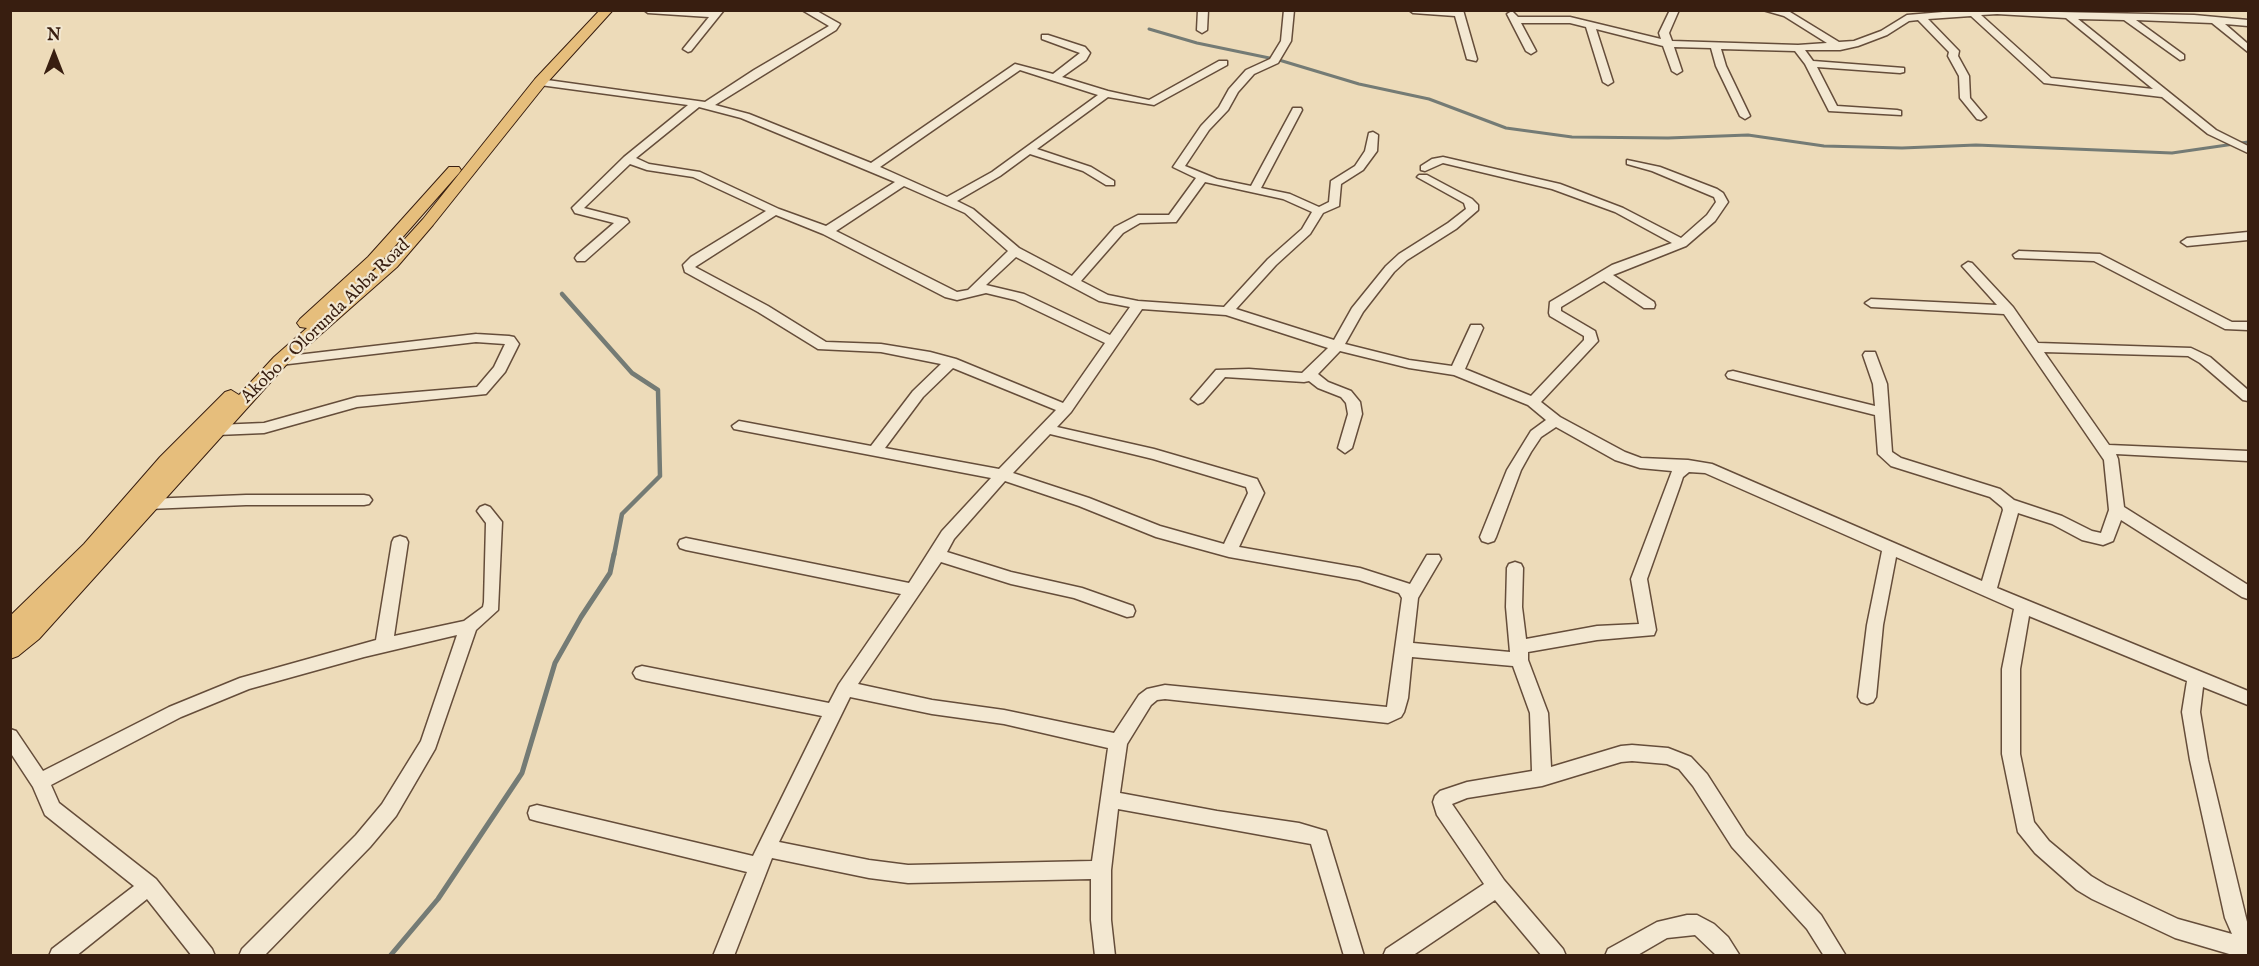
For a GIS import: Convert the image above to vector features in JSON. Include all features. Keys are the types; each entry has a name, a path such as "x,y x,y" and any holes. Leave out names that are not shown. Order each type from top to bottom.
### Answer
{"main road":[{"name":"Akobo - Olorunda Abba Road","path":"10,650 38,624 280,361 392,264 432,206 595,10"},
{"name":"Akobo - Olorunda Abba Road","path":"10,630 92,549 167,462 255,370 432,206 540,82 607,10"}],"street":[{"path":"648,10 718,13"},
{"path":"581,258 623,222 579,212 578,208 628,159 703,104 833,28 835,24 832,22 806,10"},
{"path":"1202,30 1203,10"},
{"path":"1289,10 1286,41 1274,61 1250,72 1233,91 1179,165 1181,169 1203,177 1286,196 1319,210"},
{"path":"1413,10 1459,12 1472,59"},
{"path":"1675,10 1664,33 1677,71"},
{"path":"1767,10 1788,12 1840,47"},
{"path":"2205,10 2248,49"},
{"path":"1531,51 1513,15 1571,15 1590,24 1668,44 1798,48 1840,47 1855,44 1884,33 1907,18 1952,12 2121,14 2248,23"},
{"path":"688,50 718,13"},
{"path":"1973,13 2048,81 2166,94"},
{"path":"2065,13 2212,132 2248,150"},
{"path":"2121,14 2180,57"},
{"path":"1919,16 1954,51 1953,56 1964,76 1965,98 1981,117"},
{"path":"1590,24 1608,82"},
{"path":"1045,37 1082,49 1085,53 1082,58 1054,78"},
{"path":"1715,45 1721,66 1745,116"},
{"path":"1798,48 1810,64 1833,109 1897,113"},
{"path":"872,167 1019,66 1106,94 1144,103 1155,102 1223,63"},
{"path":"1810,64 1900,70"},
{"path":"540,82 703,104 745,116 872,167 948,201 980,218 1015,251 1104,298 1138,305 1227,311 1337,346 1409,364 1457,370 1533,402 1555,420 1620,456 1640,463 1707,468 2023,606 2248,698"},
{"path":"948,201 996,174 1106,94"},
{"path":"1254,190 1297,110"},
{"path":"1227,311 1272,262 1306,231 1319,210 1335,204 1335,183 1359,168 1371,151 1373,135"},
{"path":"1028,150 1087,169 1110,183"},
{"path":"628,159 647,166 696,174 775,211 827,231 950,294 957,296 986,289 1019,297 1112,341"},
{"path":"1198,399 1221,373 1304,378 1310,374 1337,346 1357,311 1390,269 1403,257 1452,226 1472,210 1468,201 1424,173 1436,161 1443,160 1556,186 1619,210 1682,243"},
{"path":"1533,402 1591,341 1590,334 1555,313 1555,305 1604,275 1682,243 1711,218 1722,201 1722,198 1713,191 1631,162"},
{"path":"1073,282 1119,230 1138,219 1172,219 1203,177"},
{"path":"827,231 904,181"},
{"path":"775,211 695,260 689,265 689,269 763,309 823,346 898,350 951,362 1066,409"},
{"path":"2187,242 2248,236"},
{"path":"973,291 1015,251"},
{"path":"2019,255 2096,257 2221,322 2230,326 2248,326"},
{"path":"1870,356 1880,384 1884,450 1889,458 1995,493 2015,508 2057,520 2088,536 2101,540 2107,537 2117,510 2111,459 2107,450 2008,310 1968,267"},
{"path":"1604,275 1649,305"},
{"path":"1871,303 2008,310"},
{"path":"723,956 763,857 845,689 937,555 948,535 1066,409 1138,305"},
{"path":"1457,370 1476,328"},
{"path":"217,430 264,428 357,402 481,392 500,369 512,344 509,340 476,338 280,361"},
{"path":"2033,347 2191,352 2205,360 2248,397"},
{"path":"875,451 918,394 951,362"},
{"path":"1310,374 1323,385 1346,394 1353,402 1355,414 1345,448"},
{"path":"1733,375 1881,412"},
{"path":"1488,537 1514,470 1525,450 1536,434 1555,420"},
{"path":"739,426 1002,475 1084,502 1156,531 1229,551 1359,574 1405,589 1410,598"},
{"path":"1047,429 1154,454 1252,483 1256,493 1229,551"},
{"path":"2107,450 2248,456"},
{"path":"1403,650 1519,654 1545,641 1597,633 1648,630 1640,579 1677,474 1688,465"},
{"path":"148,504 246,500 364,500"},
{"path":"1988,590 2015,508"},
{"path":"2117,510 2248,593"},
{"path":"40,782 175,712 246,683 384,645 469,626 490,610 492,602 494,522 486,511"},
{"path":"384,645 400,542"},
{"path":"686,544 912,590"},
{"path":"1867,697 1875,624 1890,548"},
{"path":"937,555 1011,578 1076,592 1127,611"},
{"path":"1105,956 1101,920 1101,870 1110,799 1119,742 1145,700 1153,694 1165,692 1388,716 1395,712 1399,698 1410,598 1433,559"},
{"path":"1515,568 1514,607 1519,654 1539,713 1542,778"},
{"path":"2023,606 2011,669 2011,754 2025,826 2042,847 2084,883 2099,892 2175,928 2248,949"},
{"path":"249,956 363,841 389,810 429,744 469,626"},
{"path":"642,673 833,711"},
{"path":"2196,678 2191,712 2199,760 2235,918 2248,949"},
{"path":"845,689 932,707 1004,717 1119,742"},
{"path":"10,736 40,782 52,809 149,886 205,956"},
{"path":"1556,956 1497,887 1444,809 1442,801 1467,790 1542,778 1621,754 1649,753 1677,758 1685,763 1700,780 1739,841 1779,881 1807,914 1836,956"},
{"path":"1110,799 1217,820 1291,830 1319,837 1354,956"},
{"path":"537,813 763,857 843,862 870,869 908,874 1101,870"},
{"path":"59,956 149,886"},
{"path":"1393,956 1497,887"},
{"path":"1615,956 1664,929 1687,925 1697,925 1707,931 1730,956"}],"waterway":[{"path":"1149,29 1197,43 1279,60 1359,84 1429,99 1506,128 1572,137 1668,138 1748,135 1824,146 1902,148 1976,145 2172,153 2248,142"},
{"path":"562,294 632,373 658,390 660,476 622,514 614,555"},
{"path":"390,956 438,899 522,773 555,663 581,617 610,573 614,554"}]}
